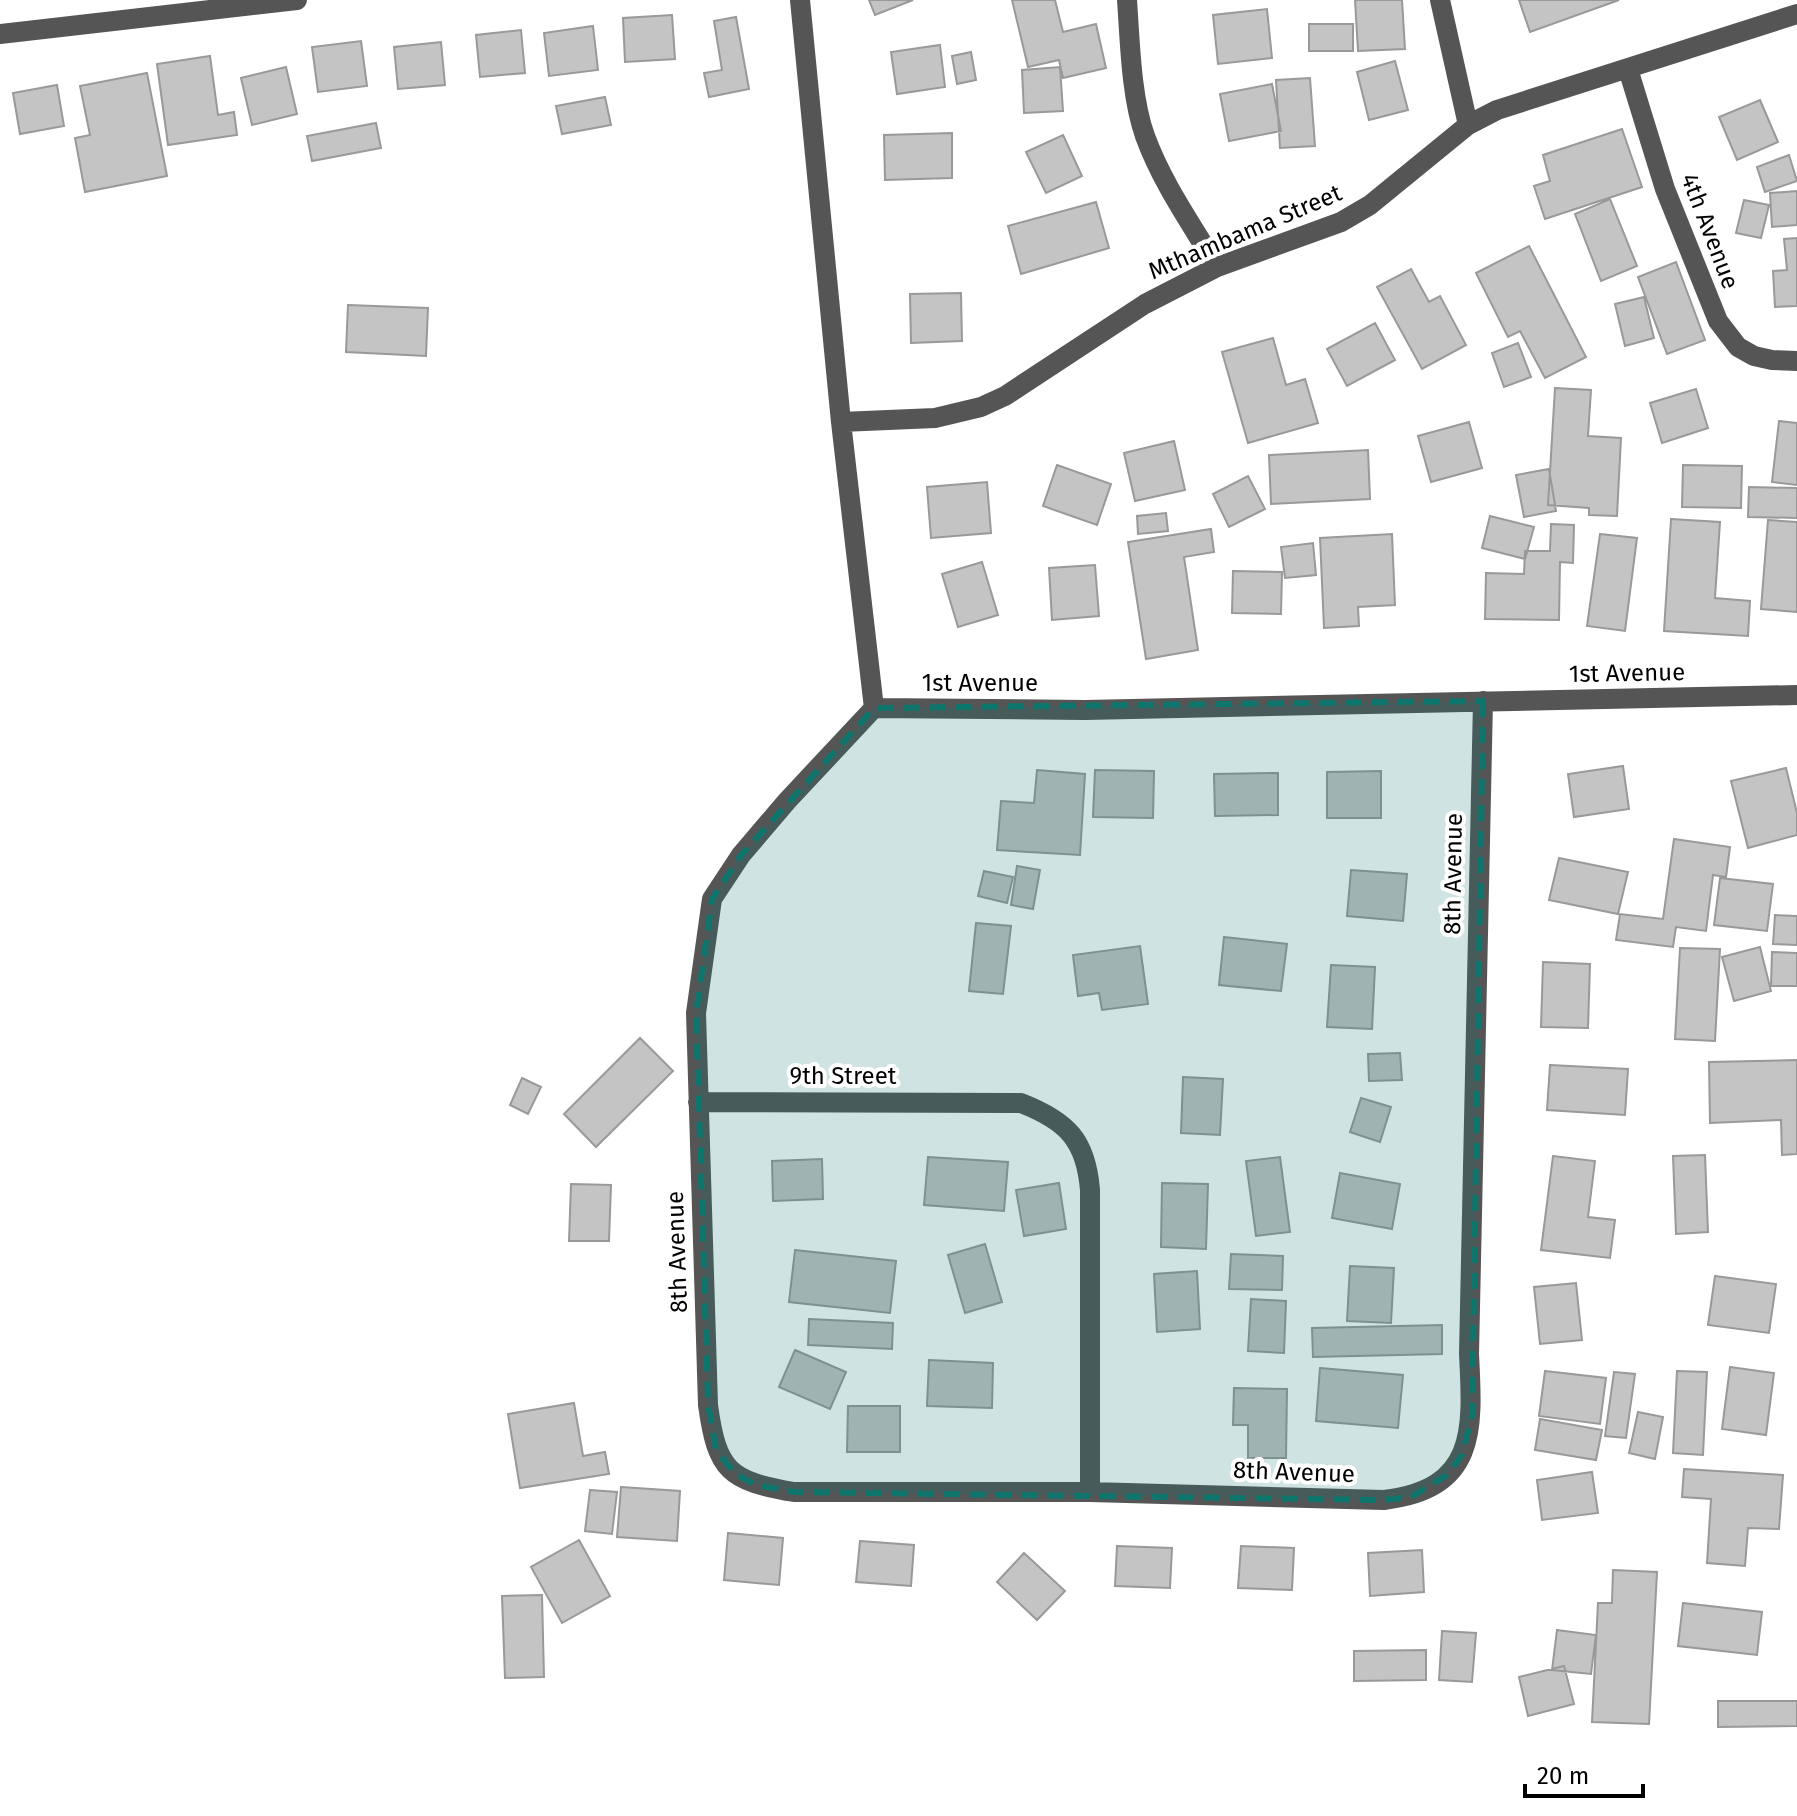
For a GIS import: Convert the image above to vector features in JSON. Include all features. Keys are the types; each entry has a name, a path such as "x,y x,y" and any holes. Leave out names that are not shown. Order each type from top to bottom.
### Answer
{"street":[{"path":"0,34 297,0"},
{"path":"698,1102 696,1013 712,899 741,855 874,708 841,422 800,0"},
{"path":"1127,0 1131,61 1144,133 1169,186 1217,267"},
{"path":"1440,0 1468,125"},
{"path":"1771,0 1776,21"},
{"name":"Mthambama Street","path":"841,422 935,418 981,407 1033,379 1145,304 1217,267 1341,222 1396,186 1468,125 1519,102 1797,14"},
{"name":"4th Avenue","path":"1628,69 1665,189 1718,321 1738,347 1754,356 1797,361"},
{"name":"1st Avenue","path":"874,708 1085,710 1797,695"},
{"name":"8th Avenue","path":"698,1102 708,1405 716,1450 735,1474 756,1485 794,1492 1090,1492 1384,1500 1411,1497 1430,1488 1447,1475 1462,1455 1472,1416 1469,1354 1483,701"},
{"name":"9th Street","path":"698,1102 1021,1103 1053,1118 1072,1134 1088,1164 1090,1190 1090,1492"}],"highlighted area":[{"path":"1483,701 1472,1416 1462,1455 1447,1475 1411,1497 1384,1500 794,1492 756,1485 735,1474 716,1450 708,1405 696,1013 712,899 741,855 874,708"}],"building":[{"path":"869,0 913,0 875,15"},
{"path":"1012,0 1055,0 1063,32 1096,24 1106,68 1063,78 1059,60 1028,67"},
{"path":"1355,0 1402,0 1405,49 1358,51"},
{"path":"1519,0 1619,0 1530,32"},
{"path":"1267,9 1272,58 1218,64 1213,15"},
{"path":"672,15 675,59 625,62 623,18"},
{"path":"736,17 749,89 709,97 704,73 722,70 714,21"},
{"path":"1309,24 1353,24 1353,51 1309,51"},
{"path":"593,26 598,70 549,76 544,33"},
{"path":"521,30 525,73 480,77 476,35"},
{"path":"361,41 367,86 318,92 312,47"},
{"path":"441,42 445,85 398,89 394,47"},
{"path":"940,45 945,87 897,94 891,52"},
{"path":"971,52 976,80 957,84 952,56"},
{"path":"210,56 218,115 234,112 237,135 168,145 157,64"},
{"path":"1395,61 1408,110 1369,120 1357,72"},
{"path":"286,67 297,114 252,125 241,78"},
{"path":"1060,67 1063,111 1024,113 1022,70"},
{"path":"147,73 167,176 85,192 75,138 90,135 80,86"},
{"path":"1310,78 1315,146 1280,148 1276,80"},
{"path":"1272,84 1281,131 1229,141 1220,94"},
{"path":"57,85 64,126 20,134 13,93"},
{"path":"605,97 611,125 562,134 556,106"},
{"path":"1760,100 1778,142 1737,160 1719,117"},
{"path":"376,123 381,148 312,161 307,136"},
{"path":"1622,129 1642,187 1545,219 1534,186 1550,181 1543,155"},
{"path":"952,133 952,178 885,180 884,135"},
{"path":"1063,135 1082,176 1046,193 1026,152"},
{"path":"1789,155 1797,181 1765,192 1757,167"},
{"path":"1797,191 1797,225 1772,227 1770,193"},
{"path":"1610,199 1637,266 1601,281 1575,214"},
{"path":"1744,200 1769,205 1761,238 1736,233"},
{"path":"1096,202 1109,248 1021,274 1008,226"},
{"path":"1797,238 1797,306 1775,307 1773,271 1787,270 1784,239"},
{"path":"1529,246 1586,357 1545,378 1520,331 1508,337 1476,273"},
{"path":"1676,262 1705,340 1667,354 1638,277"},
{"path":"1411,269 1429,302 1440,296 1466,345 1422,369 1377,287"},
{"path":"961,293 962,341 911,343 910,294"},
{"path":"1644,297 1654,338 1625,346 1615,304"},
{"path":"348,305 428,308 426,356 346,352"},
{"path":"1375,323 1395,360 1347,386 1327,349"},
{"path":"1273,338 1286,385 1305,379 1318,423 1248,443 1222,352"},
{"path":"1518,343 1531,377 1504,387 1492,353"},
{"path":"1555,388 1591,390 1588,436 1621,438 1617,516 1589,515 1589,508 1548,505"},
{"path":"1696,389 1708,428 1662,443 1650,403"},
{"path":"1779,421 1797,423 1797,485 1772,482"},
{"path":"1469,422 1482,468 1431,482 1418,436"},
{"path":"1174,441 1185,490 1135,501 1124,453"},
{"path":"1368,450 1370,499 1271,504 1269,455"},
{"path":"1057,465 1111,484 1097,525 1043,506"},
{"path":"1683,465 1742,466 1741,508 1682,507"},
{"path":"1549,469 1556,511 1524,517 1516,475"},
{"path":"1248,476 1265,509 1229,527 1213,494"},
{"path":"987,482 991,533 931,538 927,487"},
{"path":"1749,487 1797,488 1797,518 1748,517"},
{"path":"1166,513 1168,531 1138,534 1137,516"},
{"path":"1490,516 1534,527 1525,559 1482,548"},
{"path":"1671,519 1720,522 1715,598 1750,601 1748,636 1664,631"},
{"path":"1768,520 1797,522 1797,612 1761,609"},
{"path":"1551,524 1574,525 1573,563 1560,562 1559,620 1485,619 1486,573 1524,574 1525,551 1550,551"},
{"path":"1211,529 1214,552 1184,557 1198,650 1146,659 1128,542"},
{"path":"1392,534 1395,605 1358,607 1359,626 1324,628 1320,538"},
{"path":"1600,534 1637,538 1625,631 1587,626"},
{"path":"1313,543 1316,575 1285,578 1281,547"},
{"path":"982,562 998,615 958,627 942,574"},
{"path":"1095,565 1099,616 1052,620 1049,568"},
{"path":"1233,571 1282,572 1281,614 1232,613"},
{"path":"1623,766 1629,809 1574,817 1568,774"},
{"path":"1786,768 1797,813 1797,835 1748,848 1731,781"},
{"path":"1037,770 1085,774 1080,855 997,850 1001,801 1034,803"},
{"path":"1095,770 1154,771 1153,818 1093,817"},
{"path":"1381,771 1381,818 1327,818 1327,772"},
{"path":"1278,773 1278,815 1215,816 1214,774"},
{"path":"1674,839 1730,847 1726,877 1713,875 1706,931 1676,927 1673,947 1616,940 1620,914 1663,919"},
{"path":"1559,858 1628,872 1618,914 1549,900"},
{"path":"1017,866 1040,870 1033,909 1011,905"},
{"path":"1351,870 1407,874 1403,921 1347,916"},
{"path":"984,871 1013,877 1007,903 978,896"},
{"path":"1720,878 1773,884 1767,931 1714,925"},
{"path":"1775,915 1797,916 1797,945 1773,944"},
{"path":"976,923 1011,926 1003,994 969,991"},
{"path":"1224,937 1287,944 1281,991 1219,985"},
{"path":"1140,946 1148,1004 1102,1010 1099,993 1078,996 1073,955"},
{"path":"1760,947 1771,991 1734,1001 1722,957"},
{"path":"1680,948 1720,949 1715,1041 1675,1039"},
{"path":"1772,952 1797,953 1797,986 1771,986"},
{"path":"1543,962 1590,964 1588,1028 1541,1027"},
{"path":"1331,965 1375,967 1372,1029 1327,1027"},
{"path":"640,1038 673,1071 596,1147 564,1114"},
{"path":"1400,1053 1402,1080 1369,1081 1368,1054"},
{"path":"1797,1060 1797,1154 1782,1155 1781,1120 1710,1123 1709,1062"},
{"path":"1550,1065 1628,1069 1625,1115 1547,1110"},
{"path":"1183,1077 1223,1079 1220,1135 1181,1133"},
{"path":"522,1078 541,1087 528,1114 510,1105"},
{"path":"1361,1098 1391,1107 1380,1142 1350,1132"},
{"path":"1705,1155 1708,1232 1676,1234 1673,1156"},
{"path":"1553,1156 1595,1161 1588,1217 1615,1220 1610,1258 1541,1250"},
{"path":"928,1157 1008,1162 1004,1211 924,1205"},
{"path":"1280,1157 1290,1232 1256,1236 1246,1161"},
{"path":"822,1159 823,1199 773,1201 772,1161"},
{"path":"1340,1173 1400,1184 1392,1229 1332,1218"},
{"path":"1059,1183 1066,1229 1024,1236 1016,1190"},
{"path":"1162,1183 1208,1184 1206,1249 1161,1247"},
{"path":"571,1184 611,1185 609,1241 569,1241"},
{"path":"985,1244 1002,1302 965,1313 948,1255"},
{"path":"795,1250 896,1261 890,1313 789,1302"},
{"path":"1231,1254 1283,1256 1282,1290 1229,1289"},
{"path":"1350,1266 1394,1268 1391,1323 1347,1321"},
{"path":"1197,1271 1200,1329 1157,1332 1154,1274"},
{"path":"1715,1276 1776,1284 1769,1333 1708,1325"},
{"path":"1576,1283 1582,1340 1540,1344 1534,1287"},
{"path":"1251,1299 1286,1301 1284,1353 1248,1351"},
{"path":"809,1319 893,1323 892,1349 808,1345"},
{"path":"1442,1325 1442,1354 1313,1357 1312,1328"},
{"path":"795,1350 846,1372 830,1409 779,1387"},
{"path":"929,1360 993,1363 992,1408 927,1406"},
{"path":"1730,1367 1774,1373 1766,1435 1722,1429"},
{"path":"1320,1368 1403,1375 1398,1428 1316,1421"},
{"path":"1545,1371 1606,1378 1600,1424 1539,1416"},
{"path":"1677,1371 1707,1372 1703,1455 1673,1453"},
{"path":"1614,1372 1635,1374 1626,1438 1605,1436"},
{"path":"1234,1388 1287,1389 1286,1458 1248,1458 1248,1425 1233,1425"},
{"path":"574,1403 583,1456 605,1452 609,1474 520,1488 508,1414"},
{"path":"848,1406 900,1406 900,1452 847,1452"},
{"path":"1638,1412 1663,1417 1655,1459 1629,1453"},
{"path":"1540,1419 1602,1430 1596,1460 1535,1450"},
{"path":"1684,1469 1783,1475 1779,1529 1748,1528 1745,1566 1707,1563 1711,1499 1682,1497"},
{"path":"1592,1472 1598,1513 1542,1520 1537,1480"},
{"path":"621,1487 680,1491 677,1541 617,1537"},
{"path":"590,1490 617,1492 612,1534 585,1531"},
{"path":"728,1533 783,1538 779,1585 724,1580"},
{"path":"579,1540 610,1596 562,1623 531,1567"},
{"path":"860,1541 914,1545 911,1586 856,1582"},
{"path":"1117,1546 1172,1548 1170,1588 1115,1586"},
{"path":"1241,1546 1294,1548 1292,1590 1238,1588"},
{"path":"1422,1550 1424,1592 1370,1596 1368,1553"},
{"path":"1024,1553 1065,1591 1037,1620 997,1582"},
{"path":"1613,1570 1657,1572 1649,1724 1592,1722 1598,1603 1612,1603"},
{"path":"542,1595 544,1677 505,1678 502,1596"},
{"path":"1683,1603 1762,1612 1757,1655 1678,1646"},
{"path":"1557,1630 1596,1635 1591,1674 1552,1670"},
{"path":"1442,1631 1476,1633 1472,1682 1439,1680"},
{"path":"1426,1650 1426,1680 1354,1681 1354,1651"},
{"path":"1564,1666 1574,1704 1528,1716 1519,1677"},
{"path":"1718,1701 1797,1701 1797,1726 1718,1727"}]}
